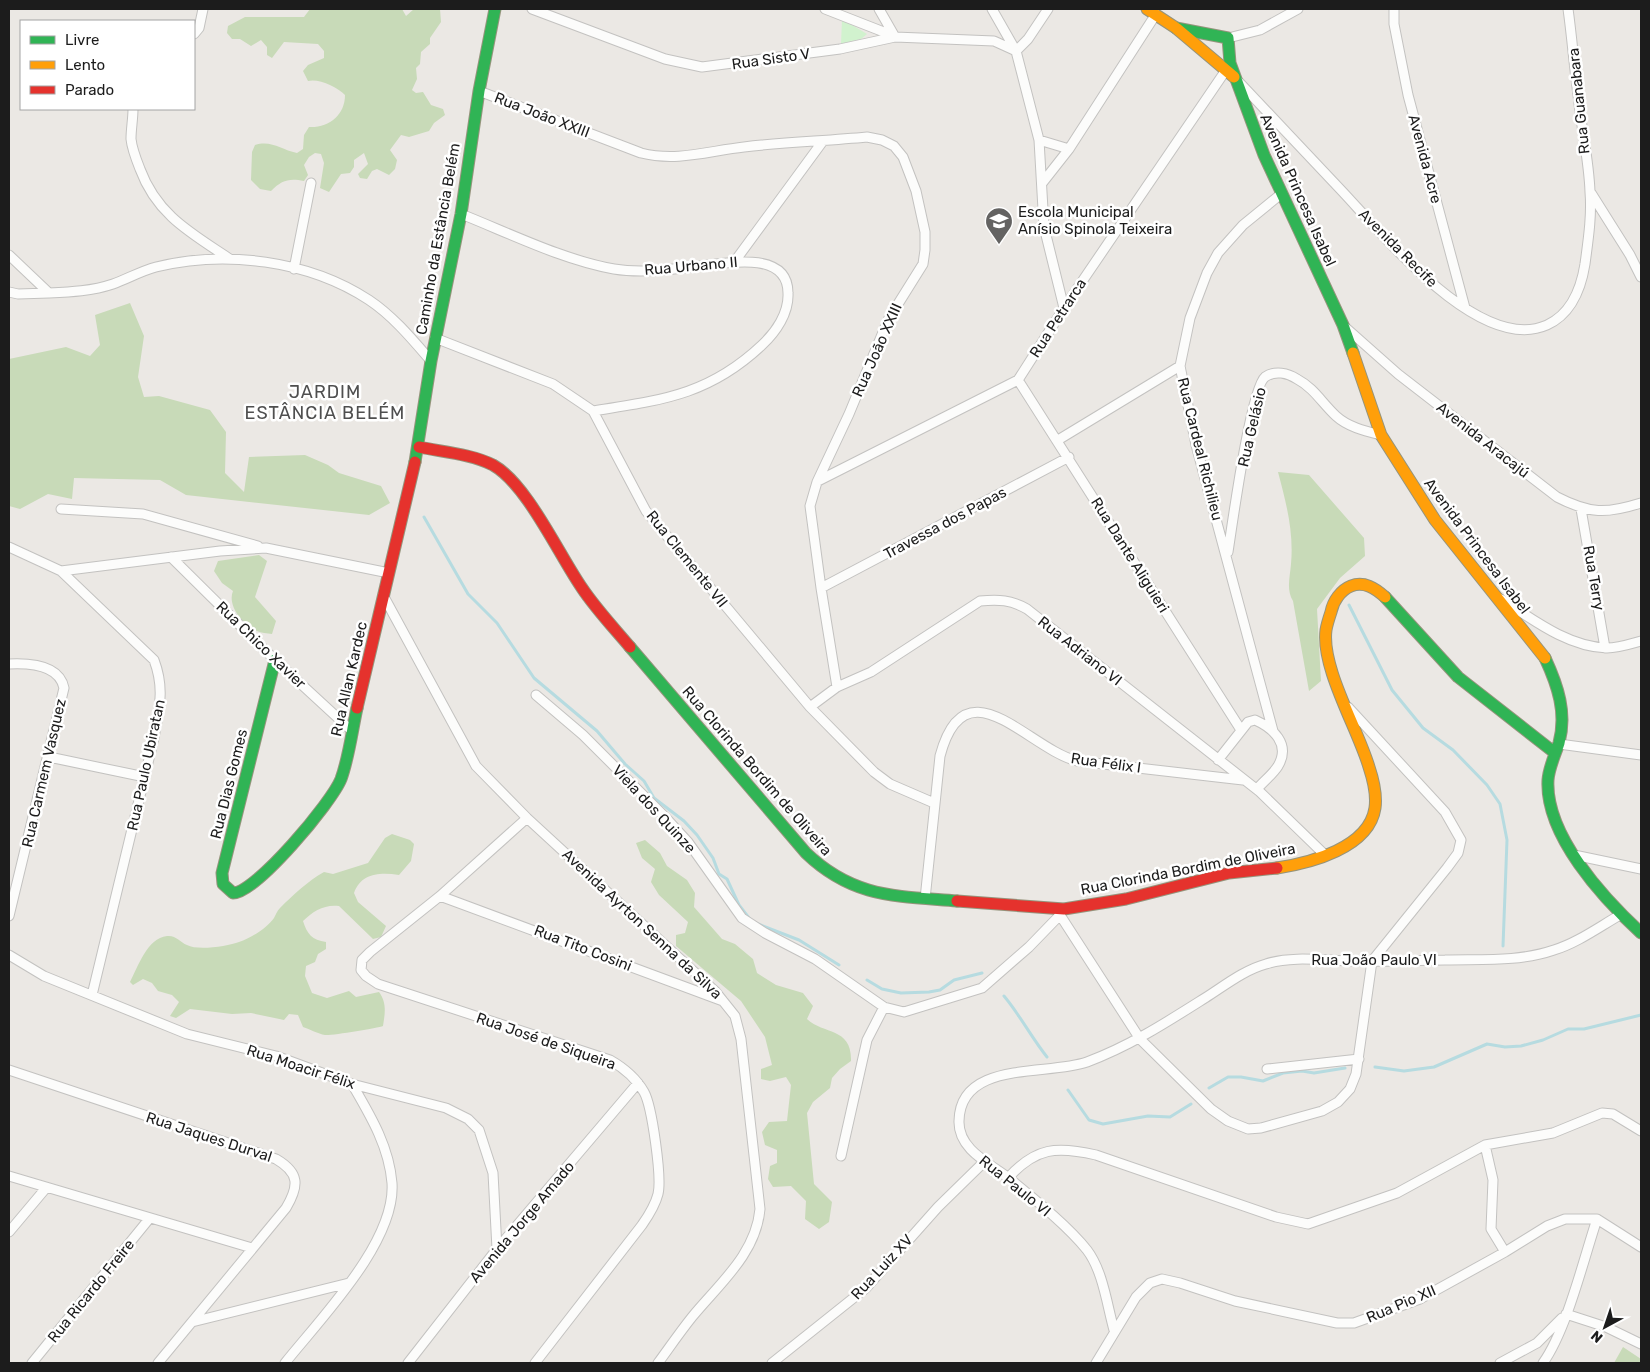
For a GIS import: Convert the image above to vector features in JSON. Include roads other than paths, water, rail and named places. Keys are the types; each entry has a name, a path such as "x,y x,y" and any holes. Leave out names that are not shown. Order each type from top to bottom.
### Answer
{"street":[{"path":"195,32 204,9"},
{"name":"Caminho da Estância Belém","path":"419,447 431,361 461,214 478,91 495,9"},
{"name":"Rua Sisto V","path":"532,9 665,59 702,67 840,49 895,36 994,41 1016,51"},
{"path":"825,9 895,36"},
{"path":"879,9 895,36"},
{"path":"992,9 1016,51 1039,140 1043,182 1044,227 1064,308"},
{"path":"1016,51 1028,40 1048,9"},
{"path":"1182,29 1228,38 1260,30 1298,9"},
{"name":"Avenida Acre","path":"1394,9 1394,24 1408,95 1465,308"},
{"name":"Rua Guanabara","path":"1568,9 1590,193"},
{"path":"1043,182 1069,149 1152,12 1182,29 1228,67 1236,78"},
{"path":"1228,38 1228,67"},
{"name":"Rua Petrarca","path":"1018,380 1064,308 1228,67"},
{"name":"Avenida Recife","path":"1236,78 1425,278 1465,308 1498,324 1519,330 1539,328 1557,320 1567,311 1576,296 1584,266 1590,193"},
{"name":"Avenida Princesa Isabel","path":"1236,78 1264,155 1343,325 1381,435 1435,520 1544,657 1554,678 1561,696 1564,716 1548,780 1547,799 1553,818 1574,855 1620,915 1641,933"},
{"name":"Rua João XXIII","path":"478,91 641,153 660,158 744,147 866,137 894,146 903,157 916,191 925,232 923,264 888,320 818,482 810,506 837,687"},
{"path":"133,110 131,140 134,155 143,178 160,206 177,223 230,259"},
{"path":"1039,140 1069,149"},
{"path":"735,261 823,141"},
{"path":"294,269 311,183"},
{"path":"1590,193 1630,255 1641,277"},
{"name":"Rua Cardeal Richilieu","path":"1273,731 1196,445 1180,366 1190,318 1207,273 1232,237 1281,194"},
{"name":"Rua Urbano II","path":"461,214 594,265 642,271 735,261 768,265 780,273 788,284 788,301 782,319 771,336 748,358 722,377 690,392 667,399 593,411"},
{"path":"9,255 49,293"},
{"path":"9,292 49,293 90,290 113,284 154,267 187,261 230,259 294,269 331,279 370,300 400,326 431,361"},
{"name":"Avenida Aracajú","path":"1343,325 1398,374 1557,497 1581,509 1600,511 1641,503"},
{"name":"Rua Clemente VII","path":"435,338 554,384 593,411 646,511 810,707 874,772 890,784 934,803"},
{"path":"1058,440 1180,366"},
{"name":"Rua Gelásio","path":"1227,555 1252,412 1258,389 1264,378 1274,373 1287,374 1298,379 1311,388 1336,416 1349,425 1381,435"},
{"path":"818,482 1018,380"},
{"name":"Rua Dante Aliguieri","path":"1018,380 1069,457 1241,730"},
{"name":"Rua Allan Kardec","path":"248,886 322,812 334,796 341,778 419,447"},
{"name":"Rua Clorinda Bordim de Oliveira","path":"419,447 478,460 495,467 511,480 574,580 590,600 761,801 822,868 857,888 925,899 1061,912 1136,897 1231,873 1282,868 1352,842 1366,829 1375,814 1375,788 1346,705 1336,683 1326,633 1328,614 1337,598 1348,587 1363,583 1386,598 1445,664 1476,693 1557,749"},
{"name":"Travessa dos Papas","path":"821,588 1069,457"},
{"path":"62,509 142,514 266,548 389,573"},
{"name":"Rua Terry","path":"1581,509 1605,648"},
{"path":"9,547 61,571 171,557 266,548"},
{"name":"Rua Chico Xavier","path":"171,557 275,660 352,731"},
{"name":"Rua Paulo Ubiratan","path":"61,571 154,660 161,677 160,697 145,777 92,995"},
{"name":"Avenida Ayrton Senna da Silva","path":"383,594 476,766 527,818 726,1002 735,1016 741,1039 760,1209 758,1226 752,1243 739,1262 692,1318 658,1363"},
{"path":"1496,596 1547,628 1573,640 1605,648 1641,641"},
{"name":"Rua Adriano VI","path":"810,707 837,687 871,672 980,601 997,599 1013,602 1027,609 1257,789 1324,854"},
{"name":"Rua Dias Gomes","path":"248,886 233,894 223,884 222,873 275,660"},
{"name":"Rua Carmem Vasquez","path":"9,664 31,663 45,668 57,675 62,681 64,688 9,916"},
{"name":"Viela dos Quinze","path":"536,695 583,735 666,818 688,842 742,918 765,933 815,959 884,1007 904,1012 982,988 1029,947 1061,912"},
{"path":"1061,912 1140,1039 1211,1109 1228,1121 1248,1129 1261,1128 1322,1111 1338,1102 1350,1089 1359,1059 1372,962 1458,853 1461,840 1445,812 1346,705"},
{"name":"Rua Félix I","path":"925,899 940,756 945,735 953,722 965,714 980,712 1005,721 1061,757 1077,761 1244,780"},
{"path":"1218,760 1248,722 1255,720 1273,731 1281,740 1282,752 1279,766 1257,789"},
{"path":"1557,749 1641,755"},
{"path":"48,757 145,777"},
{"name":"Rua José de Siqueira","path":"527,818 440,896 370,952 362,960 361,970 378,984 610,1060 625,1069 645,1094 652,1123 659,1192 654,1207 535,1363"},
{"path":"1574,855 1641,869"},
{"name":"Rua Tito Cosini","path":"440,896 726,1002"},
{"name":"Rua João Paulo VI","path":"1140,1039 1244,973 1266,964 1288,960 1372,962 1502,960 1532,957 1557,949 1620,915"},
{"name":"Rua Moacir Félix","path":"9,955 44,976 187,1034 276,1056 352,1084 446,1108 468,1119 479,1130 493,1173 498,1249"},
{"path":"841,1156 867,1040 884,1007"},
{"name":"Rua Paulo VI","path":"1114,1330 1097,1270 1088,1252 1076,1238 1008,1178 984,1162 962,1135 959,1122 963,1104 975,1087 991,1077 1062,1068 1086,1062 1140,1039"},
{"path":"1267,1069 1359,1059"},
{"name":"Rua Jaques Durval","path":"9,1070 276,1159 293,1172 296,1182 294,1195 286,1208 158,1363"},
{"name":"Avenida Jorge Amado","path":"408,1363 498,1249 638,1083"},
{"path":"285,1363 349,1283 373,1249 388,1214 392,1184 386,1153 377,1128 352,1084"},
{"path":"1008,1178 1022,1162 1036,1154 1068,1148 1112,1160 1276,1217 1308,1224 1320,1222 1397,1193 1485,1145 1553,1134 1602,1113 1613,1114 1641,1130"},
{"path":"1485,1145 1493,1180 1492,1229 1505,1252"},
{"name":"Rua Luiz XV","path":"772,1363 866,1288 938,1207 984,1162"},
{"path":"9,1176 252,1248"},
{"path":"9,1232 46,1188"},
{"name":"Rua Ricardo Freire","path":"32,1363 150,1219"},
{"name":"Rua Pio XII","path":"1096,1363 1114,1330 1136,1297 1150,1283 1162,1279 1180,1282 1235,1301 1337,1323 1354,1323 1378,1316 1420,1299 1505,1252 1547,1226 1565,1219 1597,1220 1641,1247"},
{"path":"1543,1363 1552,1351 1566,1314 1597,1220"},
{"path":"192,1322 349,1283"},
{"path":"1566,1314 1606,1327 1641,1344"},
{"path":"1500,1363 1537,1343 1566,1314"}],"waterway":[{"path":"424,517 468,594 497,623 534,678 597,731 625,764 644,781 654,798 684,821 697,835 713,858 719,874 727,879 739,905 749,918"},
{"path":"1349,605 1392,690 1423,728 1453,750 1487,785 1500,804 1507,840 1503,946"},
{"path":"758,924 799,940 839,965"},
{"path":"867,980 882,989 901,993 929,992 940,990 954,980 982,973"},
{"path":"1004,996 1047,1057"},
{"path":"1375,1067 1404,1071 1434,1067 1487,1044 1505,1047 1521,1046 1543,1040 1568,1029 1584,1029 1641,1015"},
{"path":"1209,1088 1228,1077 1263,1081 1283,1073 1302,1071 1314,1073 1345,1068"},
{"path":"1068,1090 1089,1120 1103,1124 1148,1116 1170,1117 1191,1104"}],"place":[{"name":"Escola Municipal Anísio Spinola Teixeira","path":"999,245"}],"district":[{"name":"JARDIM ESTÂNCIA BELÉM","path":"325,402"}]}
